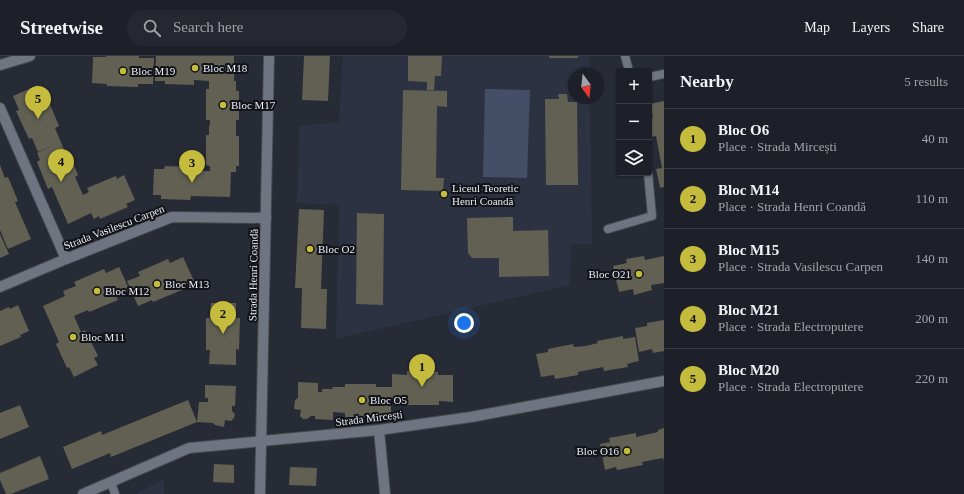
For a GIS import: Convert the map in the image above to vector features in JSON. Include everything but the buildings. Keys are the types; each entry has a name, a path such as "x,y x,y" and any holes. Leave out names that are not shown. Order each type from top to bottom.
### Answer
{"street":[{"path":"0,66 30,56"},
{"name":"Strada Henri Coandă","path":"260,494 269,56"},
{"path":"0,108 66,259"},
{"name":"Strada Vasilescu Carpen","path":"0,287 172,217 266,218"},
{"name":"Strada Mircești","path":"83,494 189,448 379,430 471,417 664,381"},
{"path":"379,430 385,494"}],"lane":[{"path":"625,56 628,68"},
{"path":"652,76 664,74"},
{"path":"608,230 652,216 648,176"},
{"path":"111,482 116,494"}],"shaded area":[{"name":"Liceul Teoretic Henri Coandă","path":"343,56 590,56 590,68 568,68 568,104 590,104 592,244 571,245 570,285 336,339 339,205 297,203 299,126 339,122"},
{"path":"485,89 530,90 527,178 483,177"},
{"path":"164,479 164,494 136,494 141,491"}],"place":[{"name":"Bloc M18","path":"195,68"},
{"name":"Bloc M19","path":"123,71"},
{"name":"Bloc M17","path":"223,105"},
{"name":"Bloc M20","path":"38,119"},
{"name":"Bloc M21","path":"61,182"},
{"name":"Bloc M15","path":"192,183"},
{"name":"Liceul Teoretic Henri Coandă","path":"444,194"},
{"name":"Bloc O2","path":"310,249"},
{"name":"Bloc O21","path":"639,274"},
{"name":"Bloc M13","path":"157,284"},
{"name":"Bloc M12","path":"97,291"},
{"name":"Bloc M14","path":"223,334"},
{"name":"Bloc M11","path":"73,337"},
{"name":"Bloc O6","path":"422,387"},
{"name":"Bloc O5","path":"362,400"},
{"name":"Bloc O16","path":"627,451"}]}
